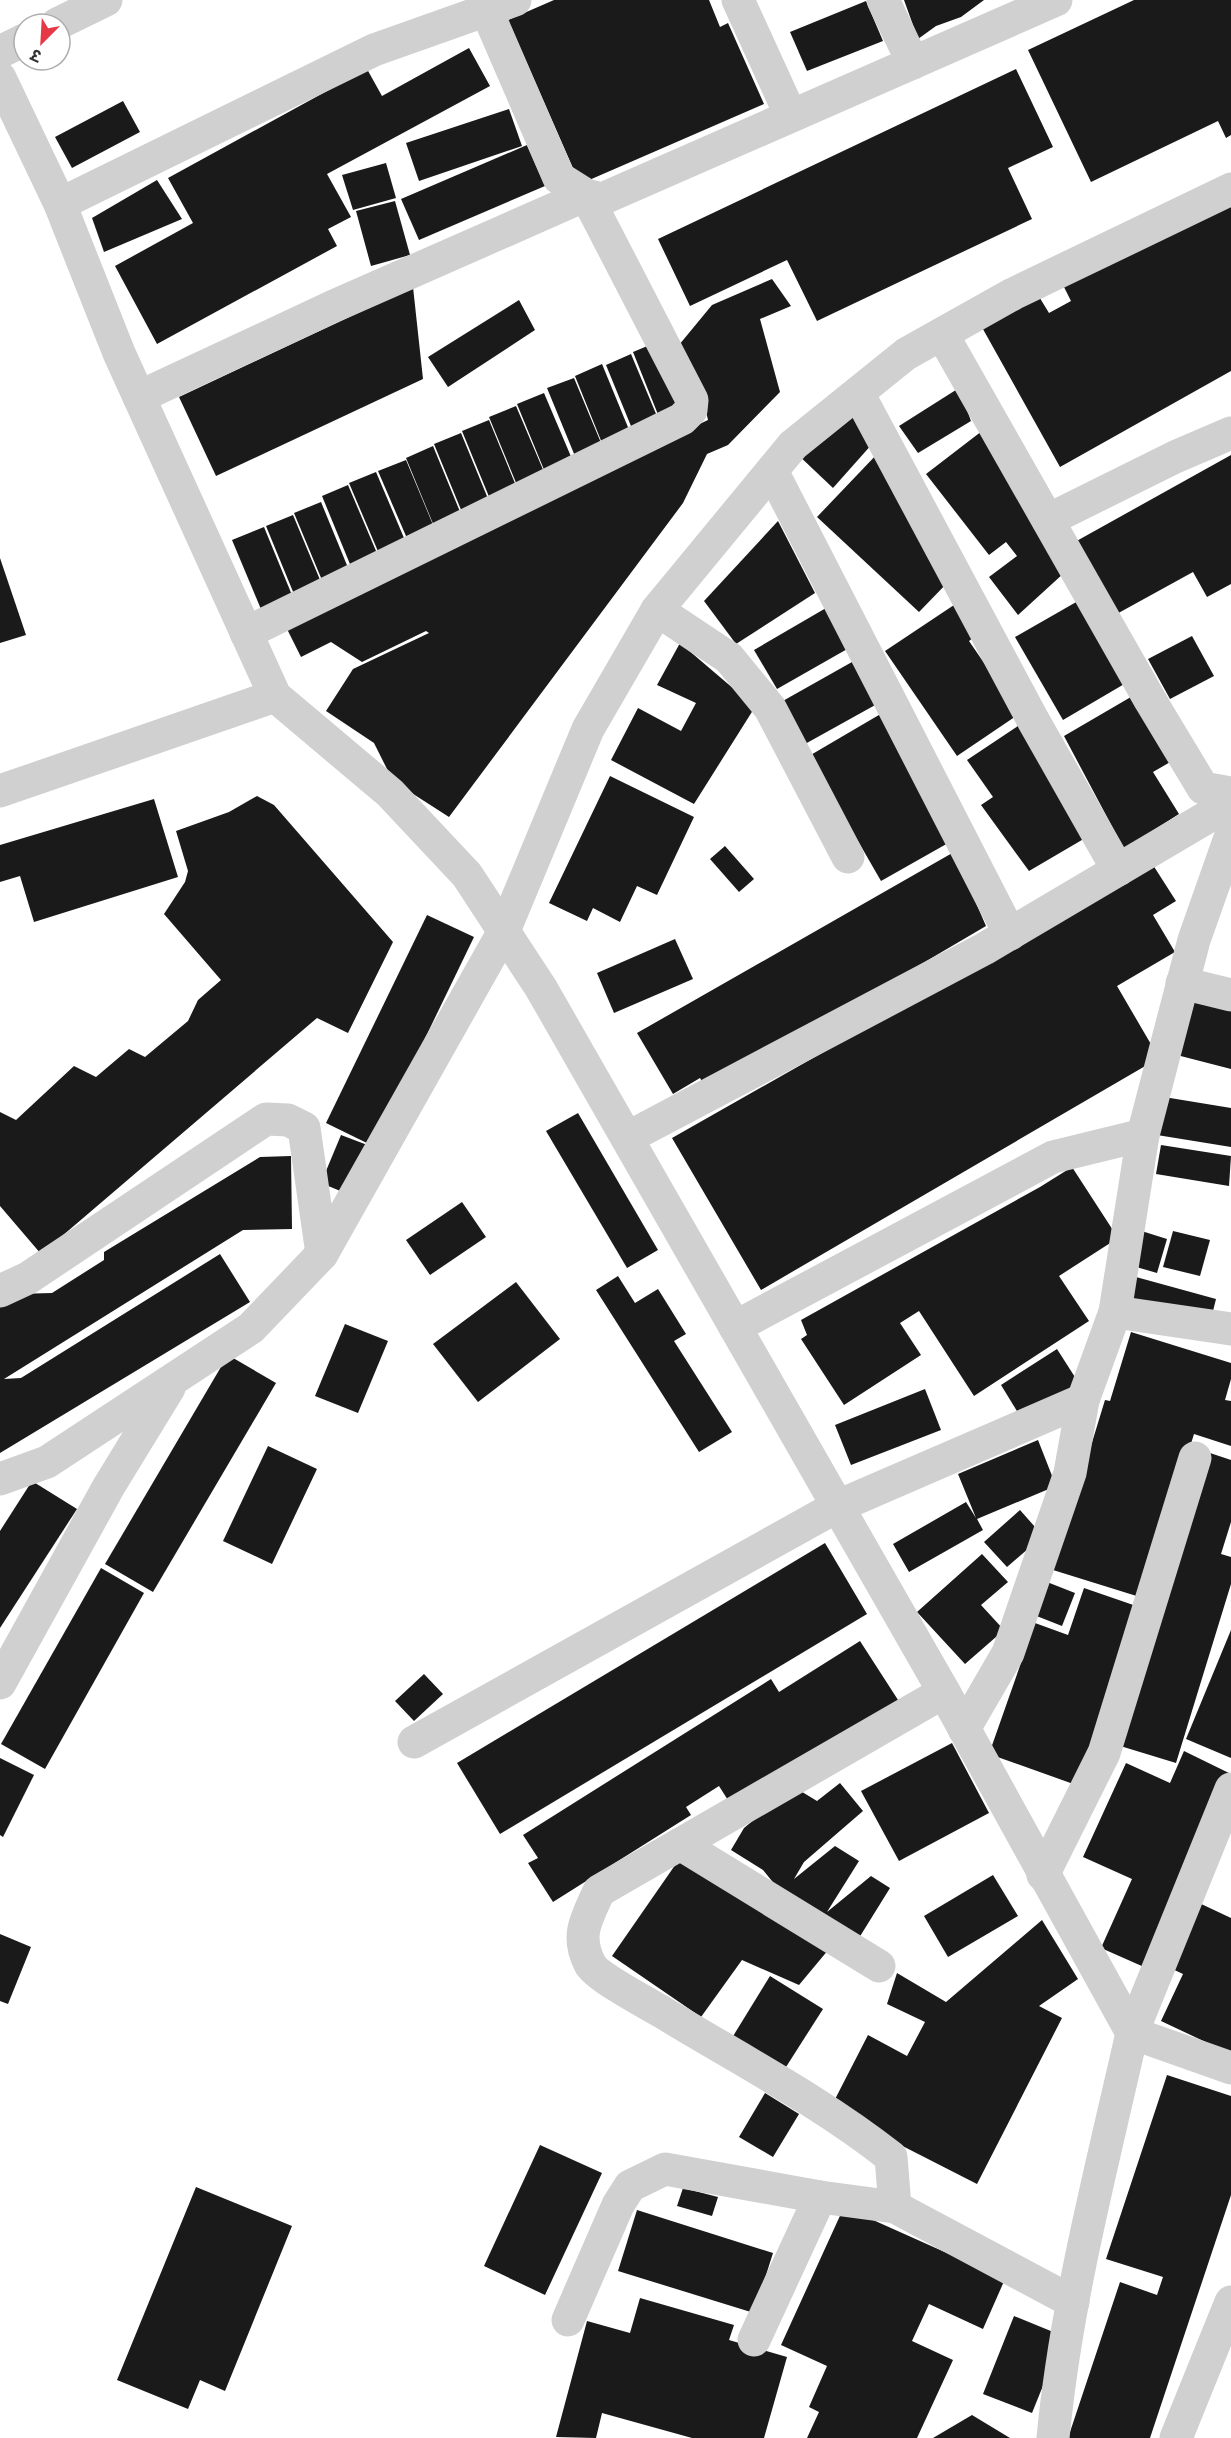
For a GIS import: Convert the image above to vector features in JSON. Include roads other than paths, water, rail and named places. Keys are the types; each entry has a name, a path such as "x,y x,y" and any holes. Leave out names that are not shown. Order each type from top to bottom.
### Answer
{"street":[{"path":"72,17 106,0"},
{"path":"738,0 790,116"},
{"path":"883,0 913,63"},
{"path":"60,204 374,50 495,4 559,178 586,195 602,199 1056,0"},
{"path":"0,78 60,204 139,397 275,696 390,793 467,875 541,988 944,1692 1132,2033 1231,2068"},
{"path":"0,1479 47,1462 251,1328 322,1254 504,931 588,729 657,610 794,445 906,354 1013,294 1231,189"},
{"path":"139,397 334,306 586,195"},
{"path":"246,633 682,419 691,410 692,400 586,195"},
{"path":"942,334 1150,700 1203,788 1231,793"},
{"path":"858,393 1033,720 1118,870"},
{"path":"1048,520 1231,432"},
{"path":"772,471 1010,934"},
{"path":"657,610 729,658 770,708 848,857"},
{"path":"0,791 275,696"},
{"path":"627,1138 1010,934 1231,803"},
{"path":"964,1729 1008,1653 1070,1473 1083,1400 1115,1312 1143,1135 1182,983 1231,835"},
{"path":"1182,983 1231,994"},
{"path":"0,1291 28,1278 266,1119 288,1120 304,1128 322,1254"},
{"path":"735,1327 1053,1157 1143,1135"},
{"path":"1115,1312 1231,1329"},
{"path":"0,1683 110,1486 172,1382"},
{"path":"414,1742 836,1506 1083,1400"},
{"path":"1043,1875 1104,1753 1195,1458"},
{"path":"895,2206 891,2157 854,2127 629,1992 591,1966 581,1939 584,1925 599,1891 944,1692"},
{"path":"1053,2438 1059,2374 1073,2302 1132,2033 1231,1789"},
{"path":"680,1844 879,1966"},
{"path":"568,2320 618,2205 630,2186 665,2169 820,2197 895,2206 1073,2302"},
{"path":"754,2340 820,2197"},
{"path":"1176,2438 1231,2302"}]}
